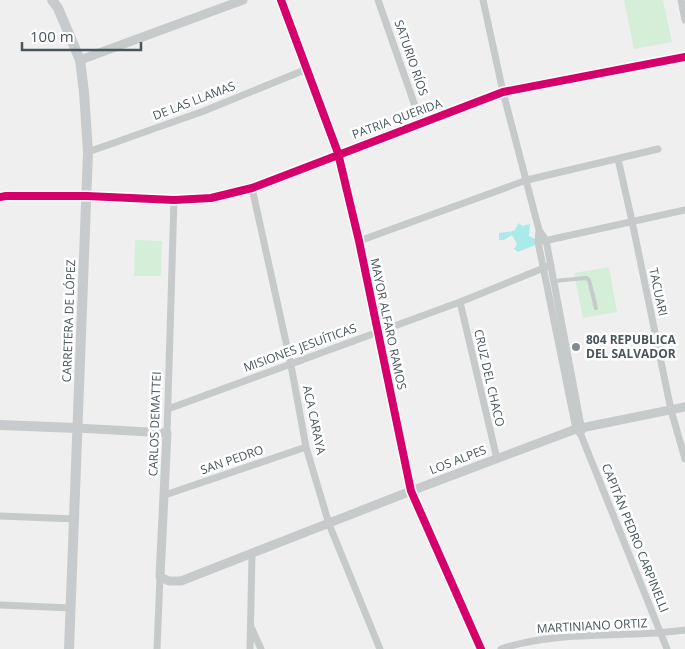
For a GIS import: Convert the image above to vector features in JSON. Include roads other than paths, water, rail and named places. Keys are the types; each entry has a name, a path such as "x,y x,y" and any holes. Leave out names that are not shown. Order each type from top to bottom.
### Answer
{"main road":[{"name":"CARRETERA DE LÓPEZ","path":"52,0 58,8 80,60 88,152 69,649"},
{"path":"0,425 77,428"}],"street":[{"path":"80,60 240,0"},
{"name":"MAYOR ALFARO RAMOS","path":"281,0 338,153 359,241 411,491 481,649"},
{"name":"SATURIO RÍOS","path":"378,0 421,123"},
{"name":"CAPITÁN PEDRO CARPINELLI","path":"483,0 503,92 539,230 538,242 543,268 580,431 667,649"},
{"path":"681,0 685,20"},
{"name":"PATRIA QUERIDA","path":"0,197 87,196 174,200 211,198 252,188 338,153 503,92 685,57"},
{"name":"DE LAS LLAMAS","path":"88,152 204,111 307,69"},
{"path":"359,241 527,180 658,149"},
{"name":"TACUARI","path":"618,159 671,410 685,459"},
{"name":"ACA CARAYA","path":"252,188 291,365 306,447 329,524 380,649"},
{"name":"CARLOS DEMATTEI","path":"157,649 165,495 174,200"},
{"path":"538,242 685,210"},
{"name":"CAPITÁN PEDRO CARPINELLI","path":"539,230 546,240 567,367"},
{"name":"MISIONES JESUÍTICAS","path":"168,409 460,302 551,265"},
{"name":"CRUZ DEL CHACO","path":"460,302 497,459"},
{"name":"LOS ALPES","path":"160,577 169,581 181,581 497,459 580,431 685,407"},
{"path":"77,428 167,433"},
{"name":"SAN PEDRO","path":"165,495 306,447"},
{"path":"0,516 75,519"},
{"path":"250,649 252,554"},
{"path":"0,606 71,608"},
{"path":"251,626 262,649"},
{"name":"MARTINIANO ORTIZ","path":"501,649 532,641 558,638 661,634 685,630"}],"lane":[{"path":"554,282 586,278 589,280 596,308"}],"water":[{"path":"519,223 522,226 530,224 529,236 541,242 518,252 514,249 517,244 512,235 504,240 499,240 499,233 514,231"}],"place":[{"name":"804 REPUBLICA DEL SALVADOR","path":"576,347"}]}
